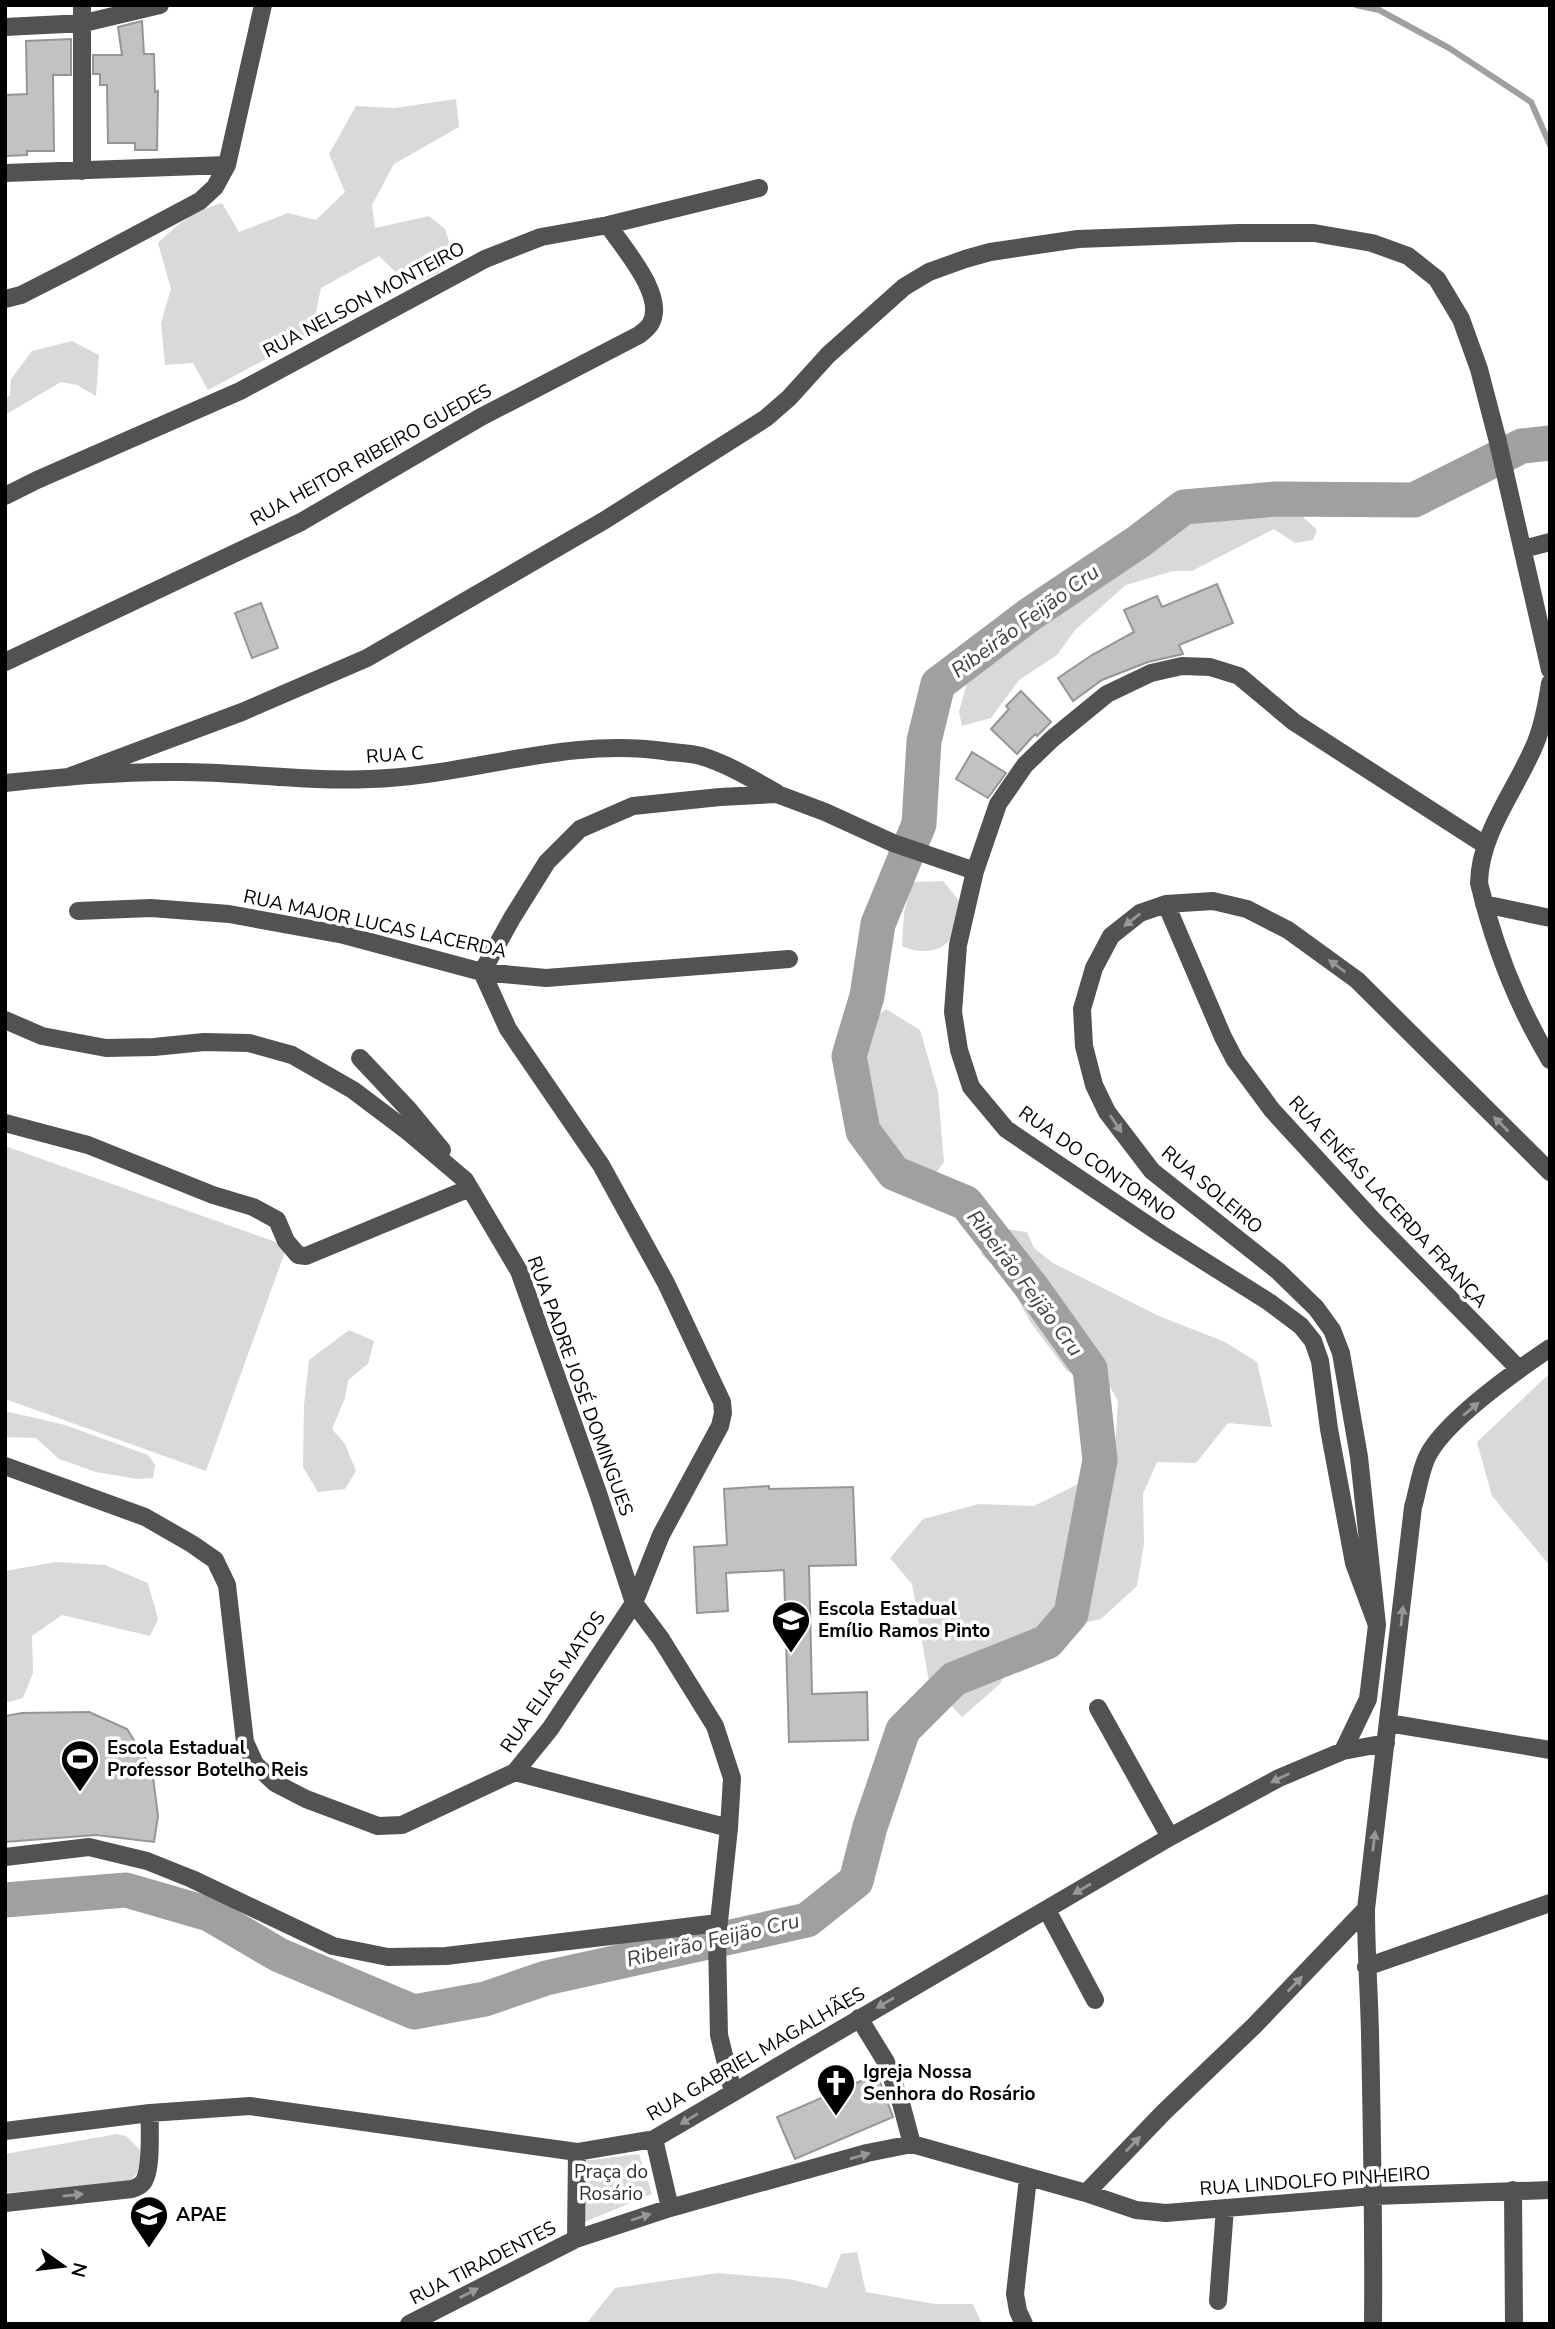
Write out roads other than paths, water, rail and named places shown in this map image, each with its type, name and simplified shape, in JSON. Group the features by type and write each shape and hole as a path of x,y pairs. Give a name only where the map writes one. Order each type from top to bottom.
{"street":[{"path":"5,27 83,14 128,14 160,5"},
{"path":"5,299 21,295 200,201 215,187 227,165 262,5"},
{"path":"82,171 83,14"},
{"path":"5,173 227,165"},
{"name":"RUA NELSON MONTEIRO","path":"5,496 240,391 485,259 541,237 608,225 759,188"},
{"name":"RUA HEITOR RIBEIRO GUEDES","path":"5,662 301,522 481,417 639,335 651,324 653,297 648,284 608,225"},
{"path":"71,776 242,712 367,658 605,520 754,426 789,398 828,355 904,287 929,272 990,252 1078,239 1314,233 1372,243 1408,256 1437,279 1461,319 1479,369 1550,670"},
{"path":"1523,549 1550,542"},
{"name":"RUA DO CONTORNO","path":"1377,1625 1354,1563 1329,1429 1320,1361 1313,1341 1301,1326 1269,1302 1161,1234 1006,1129 971,1087 959,1050 953,1012 958,945 975,871 998,804 1025,765 1052,738 1107,694 1150,673 1182,666 1210,667 1239,676 1294,722 1485,845"},
{"path":"1550,684 1536,741 1485,845 1479,869 1484,904 1506,974 1527,1023 1550,1060"},
{"name":"RUA C","path":"5,783 71,776 180,772 291,779 371,779 437,773 570,750 644,748 700,756 738,771 777,794"},
{"path":"482,972 547,862 580,828 633,806 777,794 825,811 893,843 975,871"},
{"name":"RUA SOLEIRO","path":"1343,1751 1368,1699 1377,1625 1359,1457 1341,1353 1332,1329 1316,1308 1278,1271 1152,1171 1107,1112 1094,1085 1084,1046 1082,1009 1094,968 1111,936 1140,913 1166,904 1213,901 1247,909 1288,930 1357,980 1550,1172"},
{"name":"RUA ENÉAS LACERDA FRANÇA","path":"1166,904 1223,1037 1272,1110 1373,1220 1519,1369"},
{"path":"1484,904 1550,918"},
{"name":"RUA MAJOR LUCAS LACERDA","path":"78,911 151,908 229,914 344,935 482,972 546,978 789,959"},
{"name":"RUA ELIAS MATOS","path":"5,1466 145,1517 215,1560 227,1586 245,1742 255,1764 275,1783 306,1799 378,1826 402,1825 515,1772 550,1729 634,1602 662,1535 720,1426 722,1402 666,1283 601,1165 508,1029 482,972"},
{"name":"RUA PADRE JOSÉ DOMINGUES","path":"5,1020 42,1036 106,1048 204,1042 249,1043 292,1055 353,1090 406,1130 467,1184 519,1271 634,1602 661,1639 715,1726 732,1778 718,1931 718,1975 719,2035 733,2092"},
{"path":"5,1123 88,1145 213,1195 261,1211 277,1220 286,1241 298,1255 306,1256 467,1184 409,1110 360,1058"},
{"path":"1373,2324 1374,2196 1366,1909 1413,1507 1426,1457 1441,1434 1519,1369 1550,1348"},
{"path":"1098,1707 1170,1838"},
{"path":"1388,1723 1550,1750"},
{"name":"RUA GABRIEL MAGALHÃES","path":"5,2131 150,2113 250,2106 577,2152 654,2139 1170,1838 1279,1778 1343,1751 1386,1743"},
{"path":"515,1772 729,1828"},
{"path":"5,1857 89,1847 147,1861 192,1879 333,1946 388,1957 446,1956 718,1931"},
{"path":"1366,1967 1550,1903"},
{"path":"1086,2193 1164,2112 1254,2026 1366,1909"},
{"path":"1046,1910 1095,2000"},
{"path":"859,2018 886,2062 912,2144"},
{"path":"5,2203 132,2189 141,2185 146,2179 148,2164 150,2113"},
{"path":"654,2139 670,2208"},
{"name":"RUA LINDOLFO PINHEIRO","path":"912,2144 1086,2193 1136,2210 1166,2213 1374,2196 1550,2190"},
{"name":"RUA TIRADENTES","path":"408,2324 576,2239 670,2208 867,2153 912,2144"},
{"path":"576,2239 577,2152"},
{"path":"1024,2324 1018,2311 1016,2294 1028,2178"},
{"path":"1513,2190 1514,2324"},
{"path":"1218,2301 1225,2208"}],"waterway":[{"path":"1356,5 1379,10 1449,48 1531,102 1550,145"},
{"name":"Ribeirão Feijão Cru","path":"5,1900 126,1890 209,1914 279,1955 414,2012 485,1999 546,1978 807,1920 856,1881 870,1827 903,1730 954,1679 1047,1642 1071,1614 1100,1460 1090,1369 1033,1289 966,1203 894,1173 863,1131 849,1056 867,996 878,924 919,824 924,741 938,684 1029,615 1138,542 1184,507 1276,499 1414,500 1522,446 1550,443"}],"place":[{"name":"Escola Estadual Emílio Ramos Pinto","path":"791,1654"},
{"name":"Escola Estadual Professor Botelho Reis","path":"80,1793"},
{"name":"Igreja Nossa Senhora do Rosário","path":"836,2117"},
{"name":"APAE","path":"149,2249"}],"park label":[{"name":"Praça do Rosário","path":"611,2183"}]}
